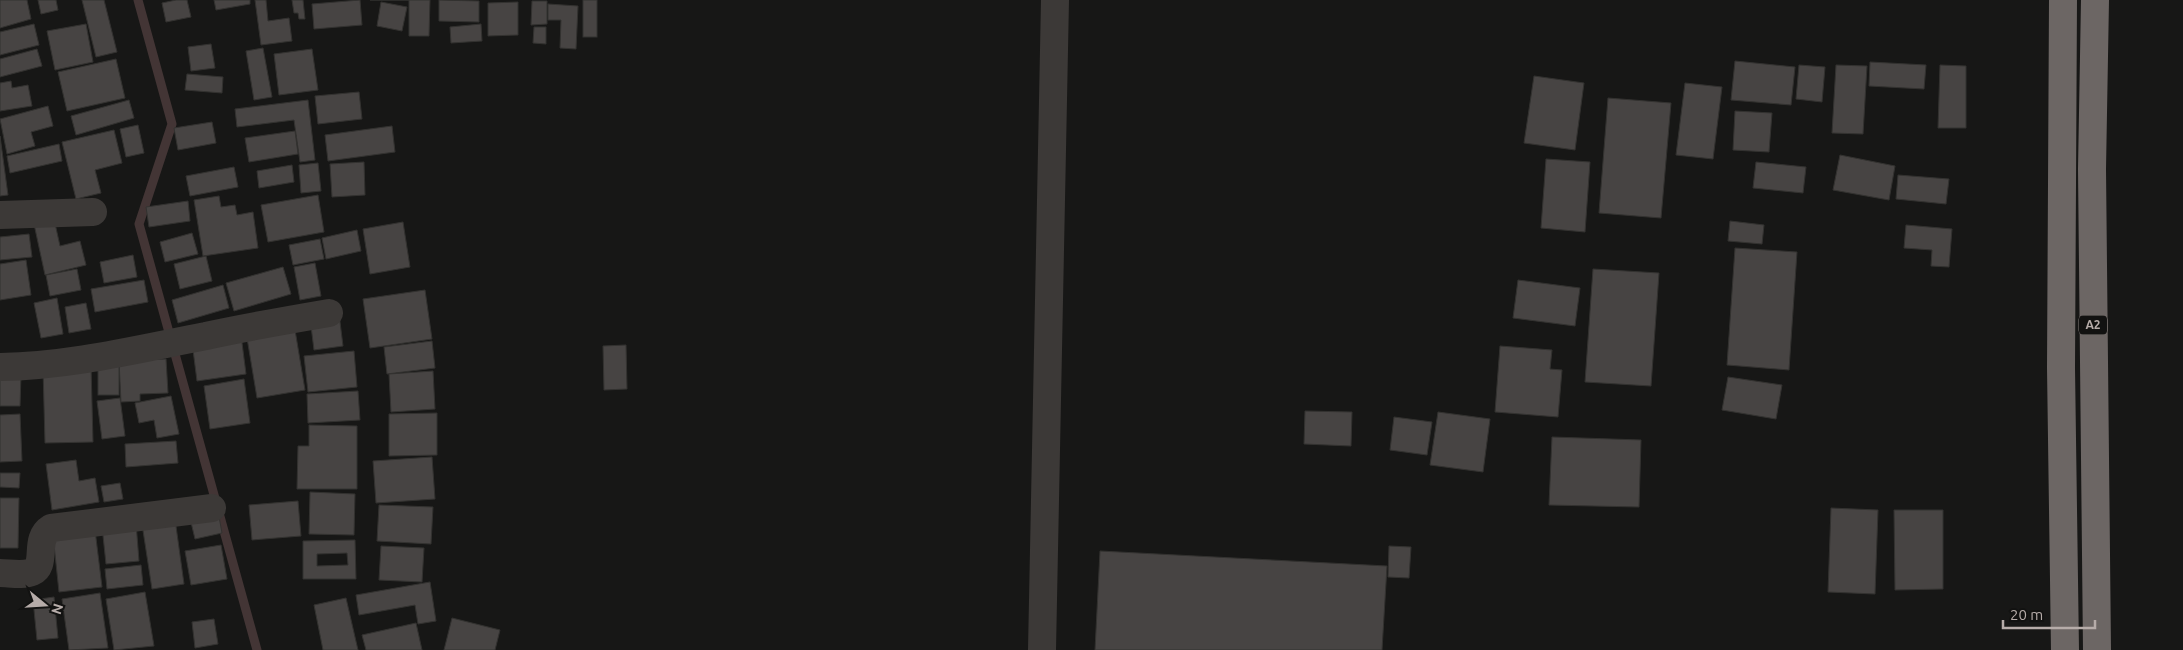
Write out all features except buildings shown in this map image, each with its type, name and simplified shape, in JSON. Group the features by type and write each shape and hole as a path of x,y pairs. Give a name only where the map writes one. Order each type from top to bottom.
{"highway":[{"name":"A2","path":"2063,0 2061,368 2065,650"},
{"name":"A2","path":"2095,0 2092,168 2097,650"}],"street":[{"path":"1042,650 1055,0"},
{"path":"0,215 93,212"},
{"path":"0,367 35,367 175,343 329,312"},
{"path":"0,573 30,573 37,569 40,561 41,539 44,532 51,528 212,508"}],"waterway":[{"path":"138,0 172,124 139,224 257,650"}]}
